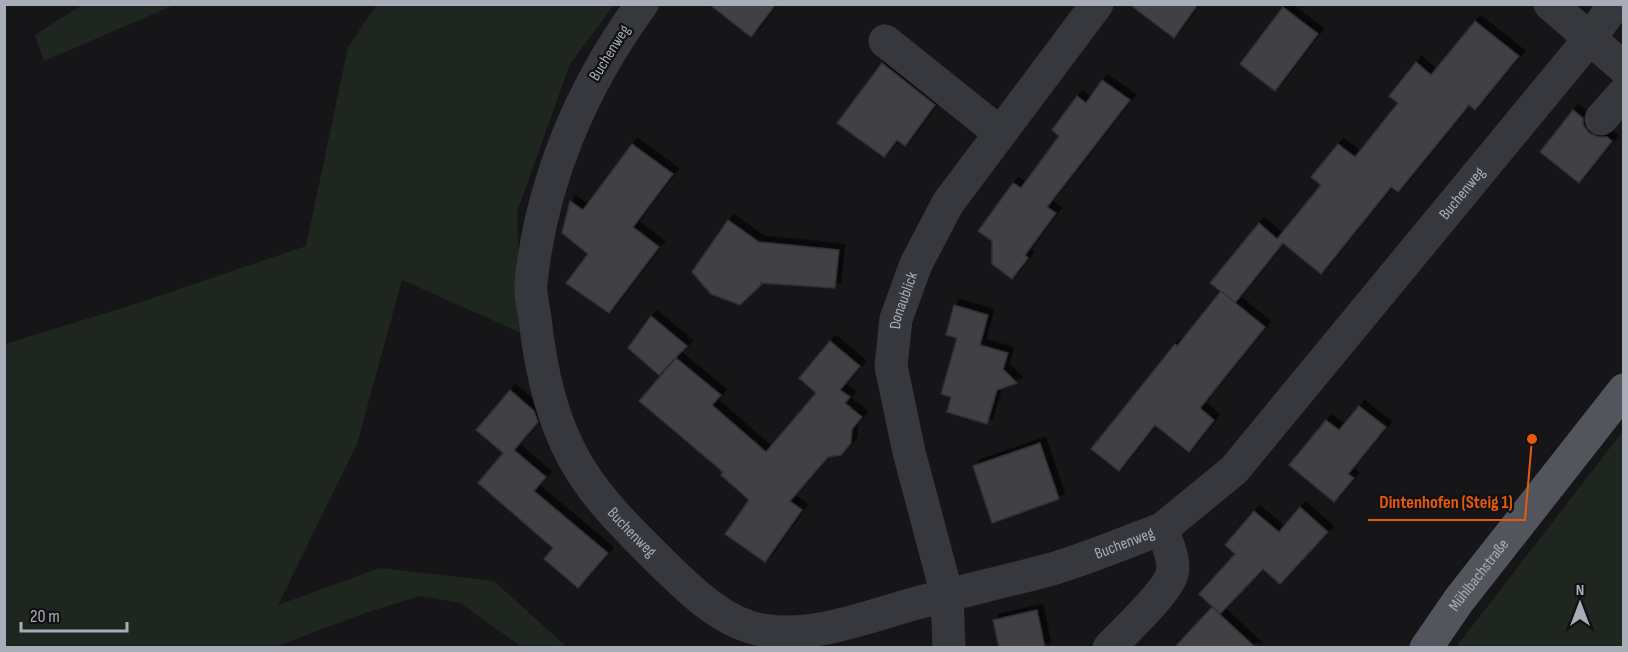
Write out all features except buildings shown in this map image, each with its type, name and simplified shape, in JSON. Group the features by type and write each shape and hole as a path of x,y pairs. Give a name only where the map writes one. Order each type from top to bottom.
{"main road":[{"name":"Mühlbachstraße","path":"1426,648 1459,600 1623,390"}],"street":[{"name":"Buchenweg","path":"642,4 621,33 590,86 562,151 542,213 531,286 540,361 553,410 572,456 606,506 692,593 726,617 767,632 805,631 849,623 1054,568 1162,529 1234,470 1590,38 1615,4"},
{"name":"Donaublick","path":"949,648 947,595 909,452 891,366 896,319 916,264 948,203 1097,4"},
{"path":"1550,4 1623,68"},
{"path":"885,41 1000,134"},
{"path":"1601,119 1623,93"},
{"name":"Buchenweg","path":"1109,648 1160,594 1172,574 1170,550 1162,529"}],"shaded area":[{"path":"82,5 174,5 44,61 35,35"},
{"path":"376,5 614,5 570,64 517,212 521,333 402,280 357,444 278,605 380,568 494,581 567,647 522,647 460,603 420,596 365,613 275,647 5,648 5,344 135,304 306,246 348,47"},
{"path":"1623,431 1623,647 1456,647"}],"place":[{"name":"Dintenhofen (Steig 1)","path":"1532,439"}]}
